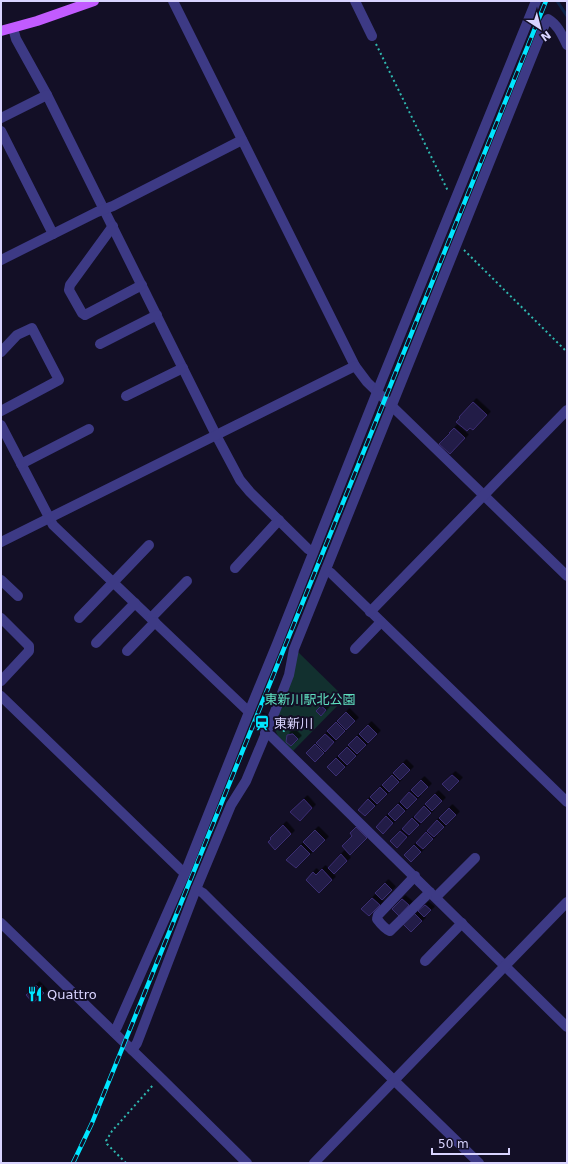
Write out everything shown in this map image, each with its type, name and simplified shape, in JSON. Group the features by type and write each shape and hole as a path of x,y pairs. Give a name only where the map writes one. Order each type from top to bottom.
{"main road":[{"path":"1,31 94,1"}],"street":[{"path":"173,1 355,366 377,392 567,576"},
{"path":"355,1 372,36"},
{"path":"114,1032 118,1027 185,873 377,392 536,1"},
{"path":"132,1050 231,805 246,781 266,733 289,674 294,649 548,19 562,34 567,45"},
{"path":"13,28 16,39 47,95 216,435 240,480 313,552"},
{"path":"1,118 47,95"},
{"path":"1,131 53,234"},
{"path":"1,260 104,209 113,206 242,140"},
{"path":"113,226 70,285 70,290 82,313 85,315 142,285"},
{"path":"100,344 157,315"},
{"path":"1,352 18,335 32,328 59,380 1,411"},
{"path":"1,542 50,519 355,366"},
{"path":"126,396 183,368"},
{"path":"370,612 567,410"},
{"path":"1,425 53,525 249,712"},
{"path":"21,464 89,429"},
{"path":"235,568 279,520"},
{"path":"79,618 149,545"},
{"path":"326,570 331,572 370,612 567,802"},
{"path":"1,580 18,596"},
{"path":"127,651 186,581"},
{"path":"96,643 135,603"},
{"path":"1,618 29,646 29,651 1,681"},
{"path":"355,649 381,622"},
{"path":"1,696 185,873"},
{"path":"266,733 271,736 415,876 567,1027"},
{"path":"415,876 378,915 377,919 388,930 392,929 475,858"},
{"path":"196,889 203,893 270,961 394,1079 479,1163"},
{"path":"314,1163 567,902"},
{"path":"1,923 160,1077 240,1161"},
{"path":"425,961 462,923"}],"path":[{"path":"372,36 454,203"},
{"path":"456,246 461,248 567,352"},
{"path":"280,716 282,719 284,735"},
{"path":"126,1163 107,1144 106,1141 112,1131 160,1077"}],"green space":[{"name":"東新川駅北公園","path":"297,651 345,698 293,751 278,736 273,726"}],"building":[{"path":"473,402 487,415 473,430 470,428 467,431 456,422"},
{"path":"454,428 465,438 450,454 439,444"},
{"path":"321,706 326,710 321,716 316,711"},
{"path":"346,712 355,721 346,730 337,721"},
{"path":"259,716 266,719 265,721 262,720 259,729 254,728"},
{"path":"262,720 265,721 262,730 259,729"},
{"path":"336,722 345,731 336,740 327,731"},
{"path":"368,725 377,734 368,743 359,734"},
{"path":"293,734 298,739 291,746 286,742 287,735"},
{"path":"325,734 334,742 325,752 316,743"},
{"path":"357,736 366,745 357,754 348,745"},
{"path":"315,744 324,753 315,762 306,753"},
{"path":"347,747 356,756 347,765 338,756"},
{"path":"336,758 345,767 336,776 327,767"},
{"path":"403,763 410,770 400,780 393,773"},
{"path":"392,775 399,782 389,792 382,785"},
{"path":"452,775 459,781 449,791 442,784"},
{"path":"421,780 428,787 418,797 411,790"},
{"path":"380,787 387,794 377,804 370,797"},
{"path":"409,792 417,799 407,809 400,802"},
{"path":"435,794 442,801 432,811 425,804"},
{"path":"304,799 312,808 300,821 290,812"},
{"path":"368,799 375,806 365,816 358,810"},
{"path":"398,804 405,811 395,821 388,814"},
{"path":"424,806 431,813 421,823 414,817"},
{"path":"449,808 456,815 446,825 439,818"},
{"path":"386,816 393,823 383,834 376,827"},
{"path":"412,818 419,825 409,835 402,829"},
{"path":"437,820 444,827 434,837 427,831"},
{"path":"283,825 291,834 275,850 268,842"},
{"path":"356,827 367,838 350,855 342,846 352,836 350,833"},
{"path":"315,830 325,840 313,852 303,842"},
{"path":"400,831 407,837 397,848 390,841"},
{"path":"426,832 433,839 423,849 416,843"},
{"path":"301,845 310,854 296,868 286,860"},
{"path":"414,845 421,852 411,862 404,855"},
{"path":"341,854 347,861 334,874 328,868"},
{"path":"322,869 332,880 319,893 306,880 313,872 316,875"},
{"path":"385,883 392,890 382,900 375,893"},
{"path":"372,898 380,905 369,916 361,909"},
{"path":"402,899 409,905 399,916 392,909"},
{"path":"425,905 431,910 424,917 418,911"},
{"path":"414,913 422,921 411,932 403,924"},
{"name":"Quattro","path":"36,985 44,993 33,1003 26,995"}],"waterway":[{"path":"557,1 567,16"}],"railway":[{"path":"73,1163 92,1123 546,1"}],"place":[{"name":"東新川","path":"262,723"},
{"name":"Quattro","path":"35,994"}]}
